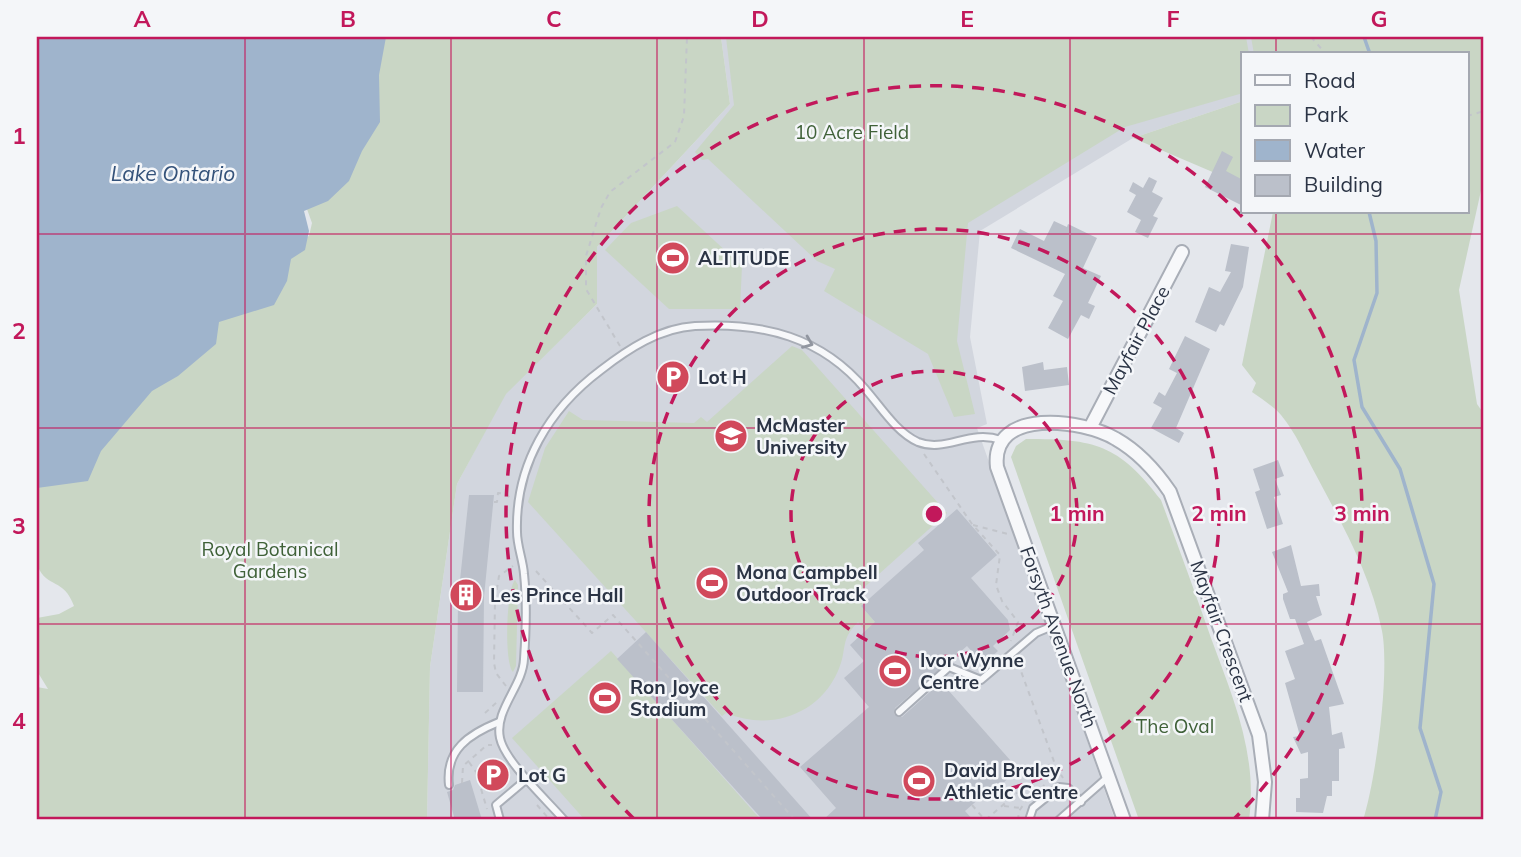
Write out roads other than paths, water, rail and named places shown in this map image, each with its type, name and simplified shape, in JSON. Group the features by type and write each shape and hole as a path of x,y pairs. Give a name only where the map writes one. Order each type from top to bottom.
{"street":[{"name":"Mayfair Place","path":"1090,428 1182,252"},
{"name":"Mayfair Crescent","path":"1000,440 1023,426 1041,424 1090,428 1115,438 1136,452 1156,472 1178,509 1259,735 1265,782 1262,820"},
{"name":"Forsyth Avenue North","path":"1000,440 996,452 998,467 1124,820"}],"lane":[{"path":"564,820 503,749 499,722 523,673 526,594 516,533 519,502 539,437 558,409 590,378 624,352 673,329 695,326 742,327 800,340 825,351 845,366 901,431 916,441 939,444 978,435 1000,440"},
{"path":"899,712 948,667 981,680 1036,633 1056,625"},
{"path":"449,786 447,767 460,747 479,730 499,722"},
{"path":"1059,820 1108,777"},
{"path":"500,820 495,805 528,778"},
{"path":"1029,820 1033,808 1054,789 1064,787 1081,802"}],"water":[{"name":"Lake Ontario","path":"37,37 386,37 379,75 380,122 362,151 349,181 328,201 304,211 309,231 305,250 291,259 287,281 274,305 219,322 216,344 178,376 152,391 101,451 88,481 37,488"}],"waterway":[{"path":"1364,37 1369,52"},
{"path":"1369,214 1376,241 1377,293 1354,360 1362,407 1400,469 1434,584 1420,728 1441,792 1435,820"}],"place":[{"name":"ALTITUDE","path":"673,258"},
{"name":"Lot H","path":"673,377"},
{"name":"McMaster University","path":"731,436"},
{"name":"Mona Campbell Outdoor Track","path":"712,583"},
{"name":"Les Prince Hall","path":"466,595"},
{"name":"Ivor Wynne Centre","path":"895,671"},
{"name":"Ron Joyce Stadium","path":"605,698"},
{"name":"Lot G","path":"493,775"},
{"name":"David Braley Athletic Centre","path":"919,781"}],"park label":[{"name":"10 Acre Field","path":"852,132"},
{"name":"Royal Botanical Gardens","path":"270,560"},
{"name":"The Oval","path":"1175,726"}]}
